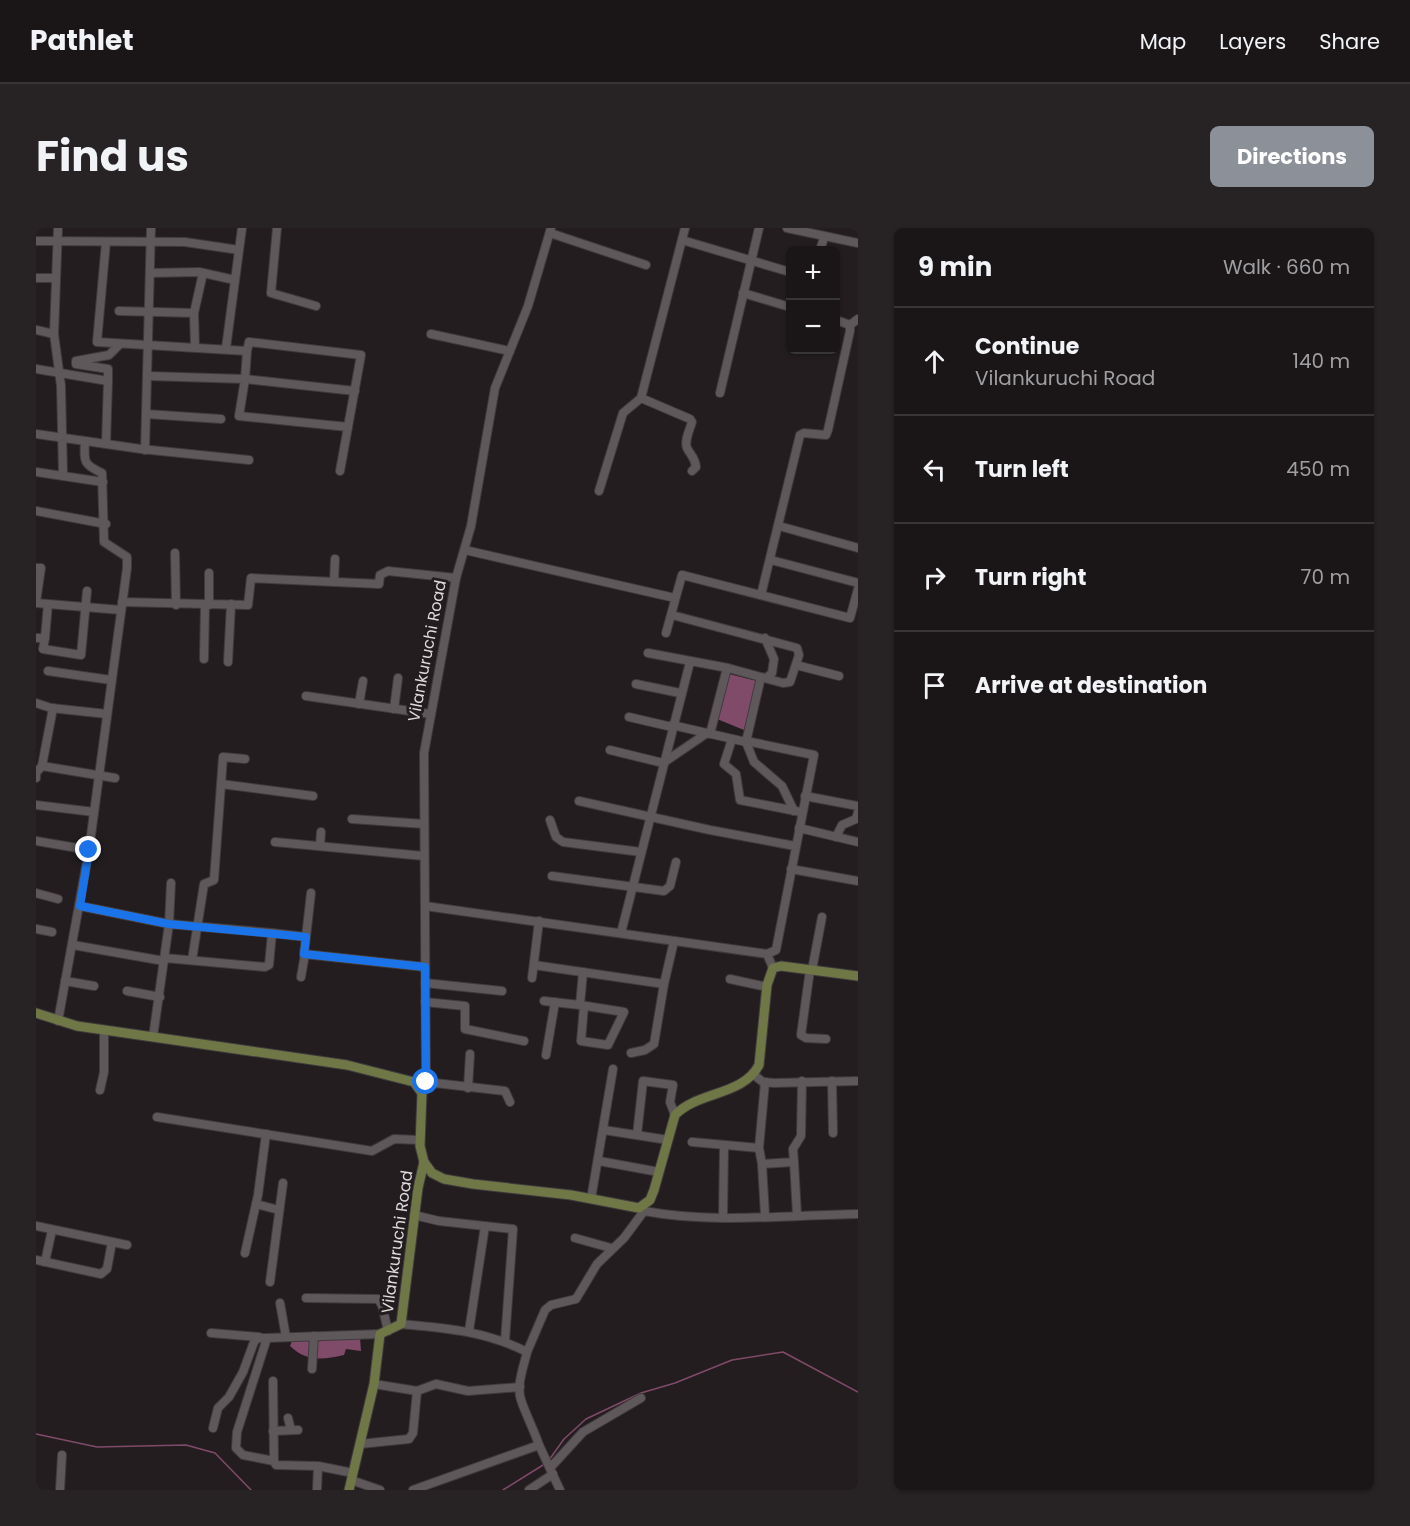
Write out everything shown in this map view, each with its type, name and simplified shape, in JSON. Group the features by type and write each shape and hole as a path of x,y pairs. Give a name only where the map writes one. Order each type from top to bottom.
{"main road":[{"path":"36,1013 58,1021 104,1029 346,1065 414,1082 422,1093 420,1140 424,1162 432,1173 444,1179 591,1199 644,1209 650,1200 675,1115 683,1107 734,1087 754,1075 762,1050 767,987 773,968 781,966 858,976"},
{"name":"Vilankuruchi Road","path":"351,1481 384,1332 401,1324 414,1215 424,1162"}],"street":[{"path":"58,228 54,334 59,373 63,474"},
{"path":"145,450 151,228"},
{"path":"226,348 242,228"},
{"path":"277,228 270,293 316,306"},
{"path":"599,491 623,413 641,398 685,228"},
{"path":"720,393 759,228"},
{"path":"786,228 824,238 858,243"},
{"path":"551,231 646,265"},
{"name":"Vilankuruchi Road","path":"422,1093 426,1082 424,753 456,578 465,550 495,388 528,306 551,231"},
{"path":"821,246 824,238"},
{"path":"36,241 58,239 106,242 185,242 239,250"},
{"path":"682,240 786,271"},
{"path":"106,242 97,342 247,351"},
{"path":"150,273 202,273 235,280"},
{"path":"195,348 194,313 202,273"},
{"path":"36,278 56,278"},
{"path":"743,293 786,306"},
{"path":"119,311 194,313"},
{"path":"761,595 800,435 804,433 826,435 850,325 858,319"},
{"path":"840,321 850,325"},
{"path":"36,330 54,334"},
{"path":"431,334 510,351"},
{"path":"340,471 355,391 361,355 249,342 239,416 348,427"},
{"path":"106,444 108,369 76,364 76,361 109,355 120,344"},
{"path":"36,369 108,382"},
{"path":"148,376 245,379 355,391"},
{"path":"641,398 690,419 692,422 687,448 696,467 692,471"},
{"path":"146,414 221,419"},
{"path":"36,434 145,450 249,460"},
{"path":"58,1021 89,850 127,557 104,542 106,525 102,505 102,473 88,467 84,459 85,441"},
{"path":"36,472 63,474 103,482"},
{"path":"36,511 106,525"},
{"path":"779,526 858,548"},
{"path":"465,550 675,598"},
{"path":"175,553 176,605"},
{"path":"334,582 335,559"},
{"path":"771,560 858,583"},
{"path":"36,568 40,568 36,602 85,607 248,605 251,578 379,584 380,575 388,571 456,578"},
{"path":"204,659 209,573"},
{"path":"666,633 684,575 850,618 858,590"},
{"path":"48,604 40,638 43,649 81,655 87,591"},
{"path":"228,662 231,604"},
{"path":"648,653 727,668 787,683 796,665 799,655 797,648 672,615"},
{"path":"763,677 772,674 774,659 765,638"},
{"path":"621,933 680,693 690,662"},
{"path":"796,665 839,676"},
{"path":"610,750 663,763 709,734 727,668"},
{"path":"48,671 111,680"},
{"path":"763,677 746,742 753,762 782,786 798,811"},
{"path":"394,709 398,678"},
{"path":"359,704 363,681"},
{"path":"636,684 680,693"},
{"path":"306,696 431,714"},
{"path":"36,704 107,714"},
{"path":"36,778 36,773 42,766 53,708"},
{"path":"424,906 767,954 776,950 799,828 798,811 805,796 814,755 629,717"},
{"path":"732,739 724,764 736,774 740,800 798,811"},
{"path":"192,960 204,884 214,880 223,757 245,759"},
{"path":"42,766 115,778"},
{"path":"221,784 313,796"},
{"path":"805,796 858,806"},
{"path":"579,801 795,846"},
{"path":"36,805 94,812"},
{"path":"836,837 842,825 856,819 858,812"},
{"path":"352,819 424,824"},
{"path":"550,820 556,837 563,842 641,852"},
{"path":"799,828 858,842"},
{"path":"320,846 321,832"},
{"path":"36,841 89,850"},
{"path":"275,842 424,856"},
{"path":"552,876 666,891 676,862"},
{"path":"791,869 858,881"},
{"path":"153,1037 165,959 171,883"},
{"path":"36,893 58,899"},
{"path":"301,977 311,893"},
{"path":"80,906 169,924 306,937"},
{"path":"822,917 801,1035 806,1038 826,1039"},
{"path":"532,978 539,921"},
{"path":"36,929 52,932"},
{"path":"73,945 165,959 265,967 269,966 272,933"},
{"path":"631,1053 645,1050 654,1044 674,941"},
{"path":"304,954 425,967"},
{"path":"767,954 773,968"},
{"path":"534,965 664,984"},
{"path":"544,1001 582,1005 624,1012 608,1045 581,1041 582,1005 583,972"},
{"path":"730,979 767,987"},
{"path":"65,981 94,986"},
{"path":"425,983 502,991"},
{"path":"127,991 160,997"},
{"path":"425,1002 465,1006 465,1029 524,1041"},
{"path":"546,1055 555,1002"},
{"path":"100,1090 104,1072 104,1029"},
{"path":"468,1088 470,1054"},
{"path":"591,1199 613,1069"},
{"path":"754,1075 765,1082 858,1081"},
{"path":"637,1135 643,1081 673,1085 670,1102 675,1115"},
{"path":"797,1215 793,1149 801,1136 801,1081"},
{"path":"832,1081 833,1133"},
{"path":"426,1082 505,1091 510,1102"},
{"path":"765,1082 759,1148 765,1215"},
{"path":"157,1117 372,1151 394,1139 420,1140"},
{"path":"604,1130 668,1140"},
{"path":"245,1253 256,1204 266,1134"},
{"path":"692,1142 724,1147 759,1148"},
{"path":"723,1217 724,1147"},
{"path":"599,1161 659,1172"},
{"path":"762,1164 794,1162"},
{"path":"270,1282 283,1183"},
{"path":"256,1204 279,1210"},
{"path":"560,1490 521,1400 520,1388 527,1352 544,1310 551,1305 567,1304 576,1299 597,1264 611,1248 624,1238 644,1209 673,1216 858,1214"},
{"path":"414,1215 513,1229 505,1341"},
{"path":"36,1226 127,1245"},
{"path":"469,1331 485,1226"},
{"path":"45,1262 52,1230"},
{"path":"575,1238 611,1248"},
{"path":"36,1260 101,1274 107,1269 112,1242"},
{"path":"213,1428 218,1408 229,1397 243,1372 254,1342 258,1338 384,1332 382,1305 378,1299 306,1298"},
{"path":"280,1303 286,1337"},
{"path":"401,1324 469,1331 505,1341 527,1352"},
{"path":"211,1333 267,1338"},
{"path":"312,1369 314,1336"},
{"path":"267,1338 237,1432 236,1448 243,1455 273,1461 279,1466 318,1466 351,1481 380,1490"},
{"path":"273,1381 273,1461"},
{"path":"374,1384 417,1391 436,1384 468,1390 520,1388"},
{"path":"360,1444 409,1439 413,1433 417,1391"},
{"path":"529,1490 583,1432 641,1398"},
{"path":"273,1431 295,1430 288,1418"},
{"path":"413,1490 539,1445"},
{"path":"60,1490 62,1455"},
{"path":"317,1490 318,1466"}],"shaded area":[{"path":"729,674 757,681 744,730 717,719"},
{"path":"360,1337 361,1351 346,1349 344,1355 329,1358 309,1357 290,1346 292,1341 306,1338"}],"waterway":[{"path":"549,1460 564,1439 586,1419 641,1393 675,1383 732,1360 783,1352 858,1392"},
{"path":"36,1434 97,1447 186,1445 215,1453 251,1490"},
{"path":"503,1490 543,1465"}],"route":[{"path":"89,850 80,906 169,924 306,937 304,954 425,967 426,1082"}]}
